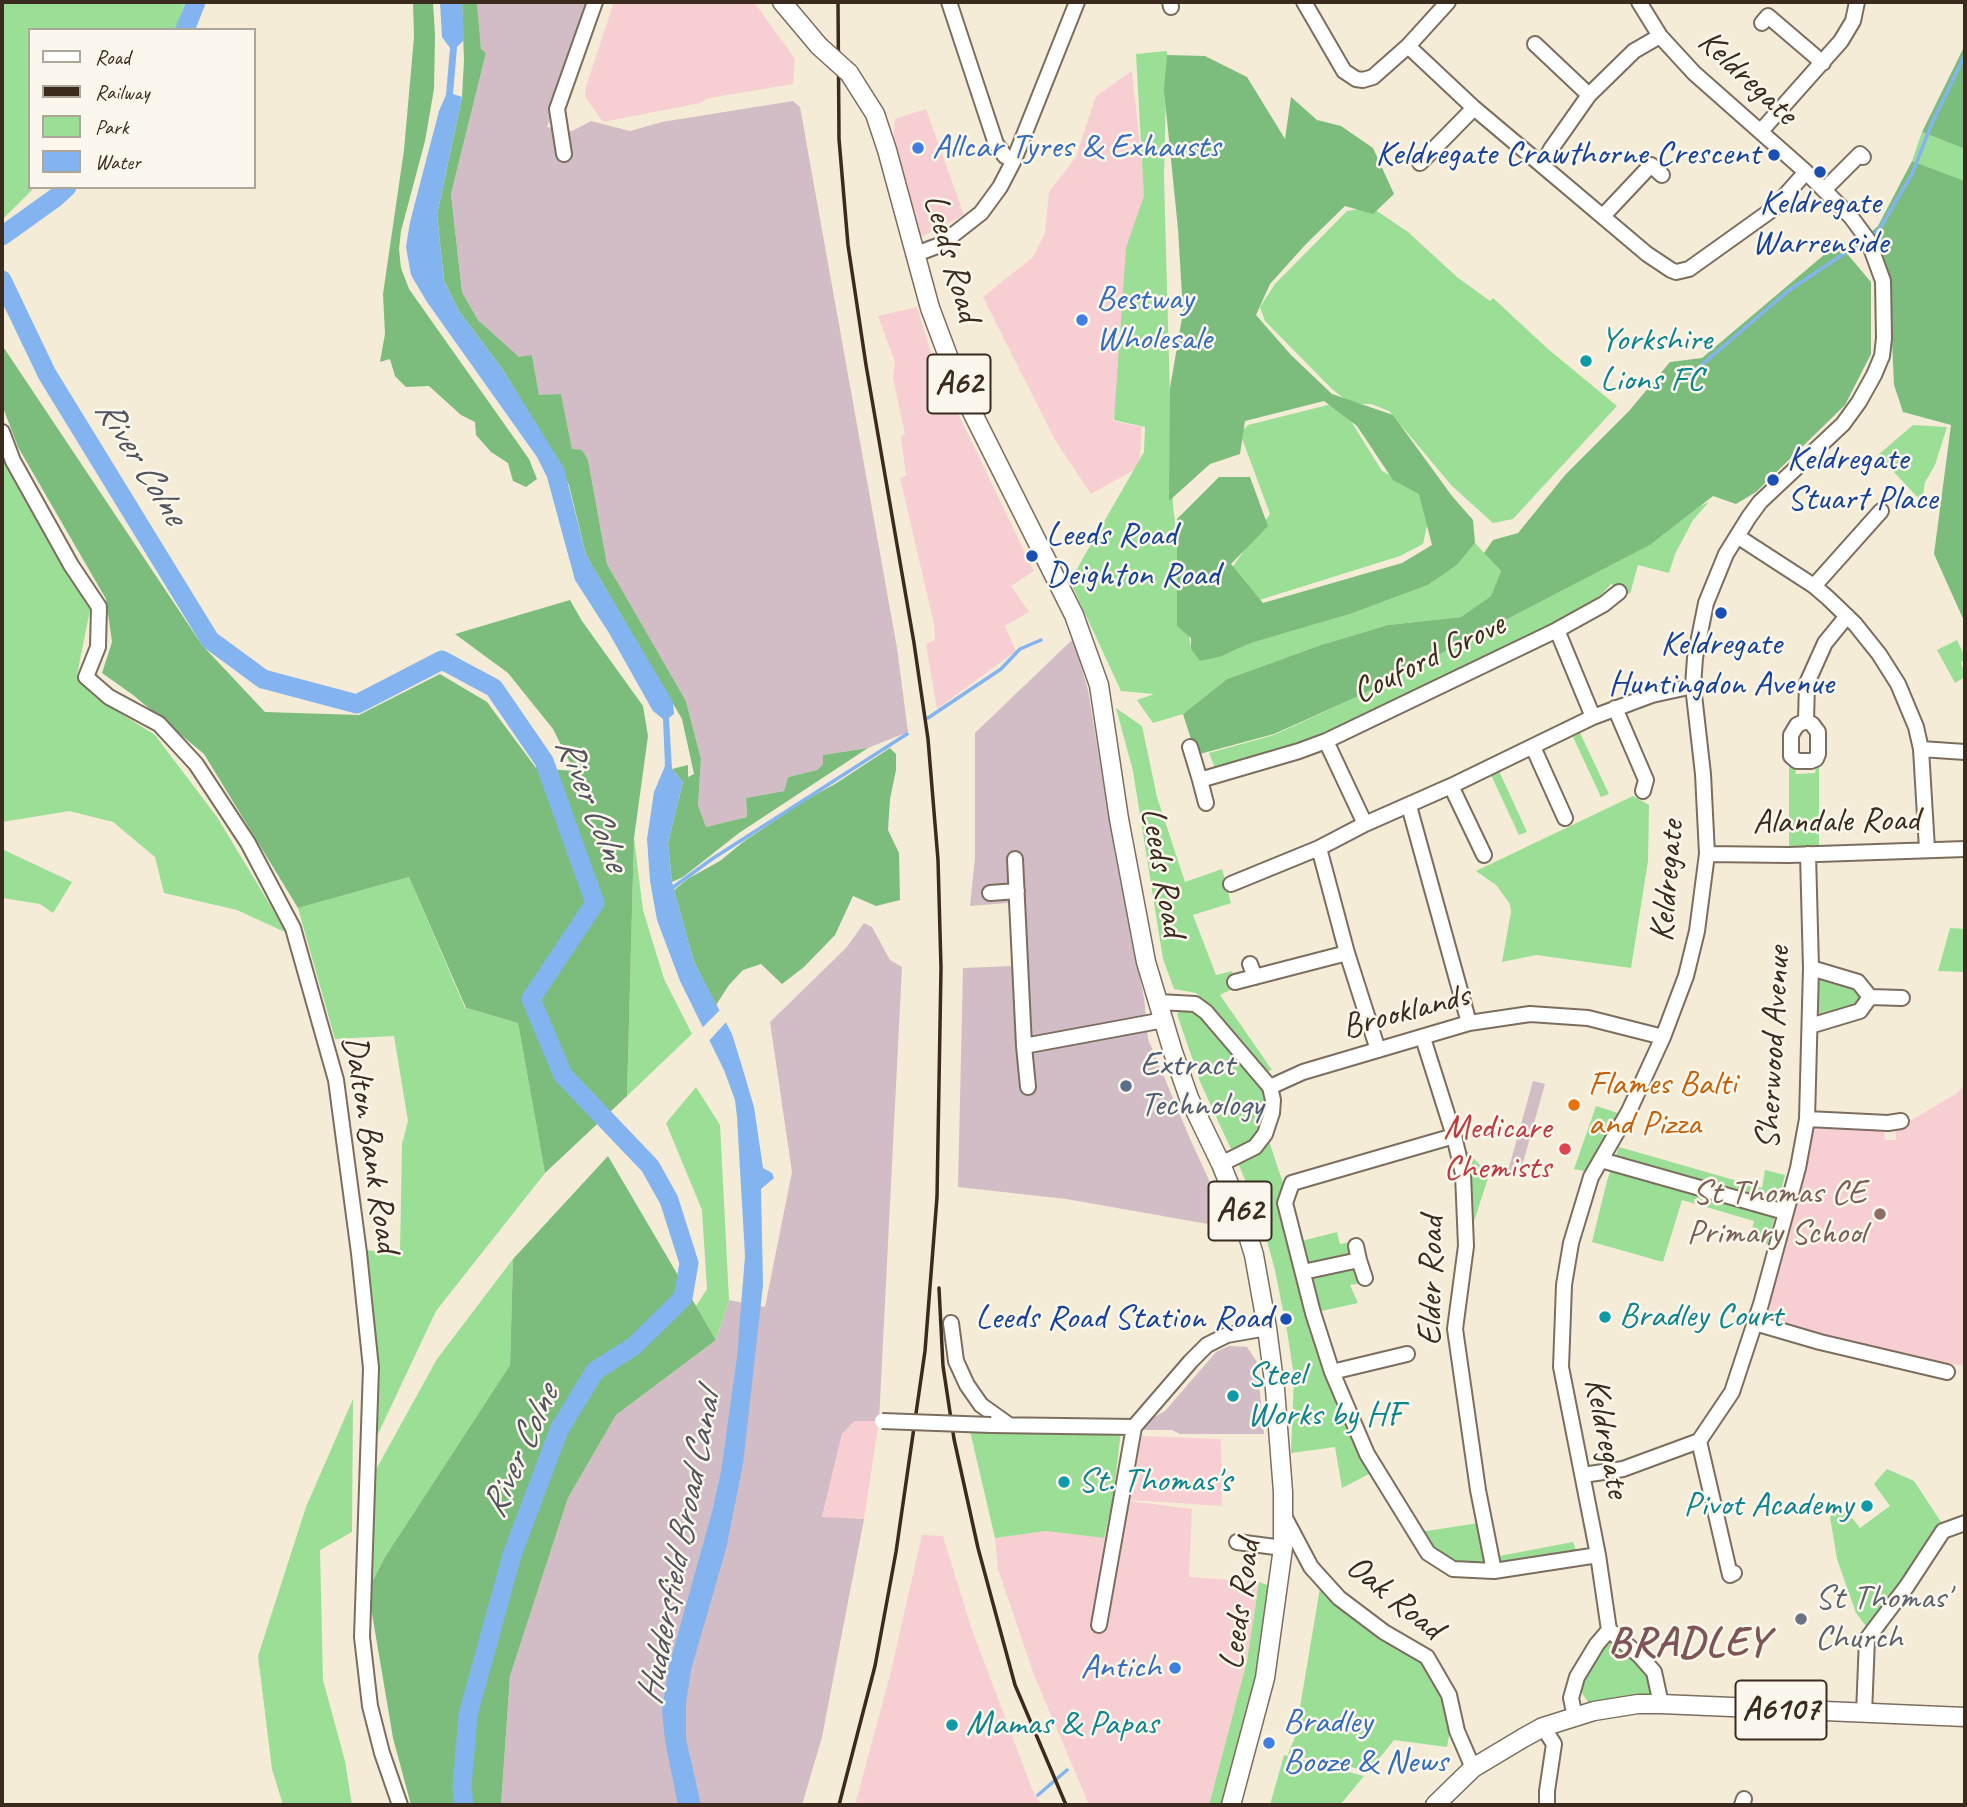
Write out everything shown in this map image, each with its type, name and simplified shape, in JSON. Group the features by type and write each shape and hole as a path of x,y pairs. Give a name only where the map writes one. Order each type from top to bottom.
{"main road":[{"name":"Leeds Road","path":"782,2 819,46 849,73 874,114 887,150 930,308 960,388 1074,615 1099,685 1119,819 1146,962 1189,1098 1221,1164 1254,1255 1267,1328 1280,1445 1283,1548 1265,1678 1231,1805"},
{"name":"A6107","path":"1435,1805 1474,1768 1544,1727 1594,1711 1661,1704 1965,1717"}],"street":[{"path":"564,154 558,109 595,2"},
{"path":"949,2 996,144 1005,156 1014,160"},
{"path":"916,254 940,245 981,213 1000,187 1014,160 1077,2"},
{"path":"1304,2 1344,71 1363,80 1373,77 1408,46 1448,2"},
{"name":"Keldregate","path":"1609,1630 1598,1555 1562,1367 1563,1299 1571,1243 1591,1177 1629,1111 1663,1037 1686,976 1703,893 1707,853 1703,774 1693,686 1695,658 1706,603 1726,554 1760,502 1843,424 1859,402 1882,356 1885,338 1883,281 1878,261 1868,240 1851,217 1806,172 1694,73 1660,36 1639,2"},
{"path":"1761,131 1841,41 1853,21 1857,2"},
{"path":"1768,16 1823,63"},
{"path":"1543,165 1588,94 1634,51 1660,36"},
{"path":"1535,44 1588,94"},
{"path":"1408,46 1474,108 1647,254 1671,270 1689,270 1773,209 1806,172"},
{"path":"1420,163 1474,108"},
{"path":"1824,190 1860,154 1863,157"},
{"path":"1603,216 1651,165 1662,175"},
{"name":"Dalton Bank Road","path":"2,432 13,461 71,565 99,607 98,647 86,677 109,698 159,724 196,764 248,843 293,928 337,1080 359,1253 371,1368 362,1637 366,1683 382,1753 400,1805"},
{"path":"1814,586 1881,511"},
{"path":"1737,536 1814,586 1847,616 1879,654 1898,684 1916,727 1921,749 1927,849"},
{"name":"Couford Grove","path":"1200,780 1326,741 1557,630 1604,604 1619,592"},
{"path":"1806,721 1807,683 1825,643 1847,616"},
{"name":"Couford Grove","path":"1557,630 1593,717"},
{"path":"1231,884 1318,848 1593,717 1652,695 1693,686"},
{"path":"1615,708 1646,779 1643,791"},
{"name":"Couford Grove","path":"1326,741 1365,824"},
{"path":"1190,747 1206,803"},
{"path":"1533,747 1565,818"},
{"path":"1921,749 1965,752"},
{"path":"1451,786 1483,855"},
{"path":"1409,806 1469,1023"},
{"path":"1318,848 1378,1050"},
{"name":"Alandale Road","path":"1707,853 1808,854 1965,849"},
{"name":"Sherwood Avenue","path":"1699,1441 1732,1392 1755,1322 1798,1168 1807,1119 1810,1026 1808,854"},
{"path":"1015,859 1028,1087"},
{"path":"990,893 1017,891"},
{"path":"1235,982 1253,971 1347,953"},
{"path":"1811,968 1858,982 1870,997 1902,998"},
{"path":"1810,1026 1860,1011 1870,997"},
{"path":"1159,1002 1195,1004 1206,1012 1270,1087 1272,1113 1265,1134 1255,1147 1221,1164"},
{"name":"Brooklands","path":"1270,1087 1303,1072 1469,1023 1530,1014 1606,1022 1663,1037"},
{"path":"1024,1046 1164,1020"},
{"name":"Elder Road","path":"1423,1038 1463,1174 1465,1246 1455,1329 1478,1490 1494,1571"},
{"path":"1807,1119 1893,1127"},
{"path":"1454,1136 1292,1183 1285,1203 1313,1313 1332,1372 1367,1454 1428,1553 1453,1569 1494,1571 1598,1555"},
{"path":"1601,1160 1785,1212"},
{"path":"1303,1272 1357,1253 1365,1278"},
{"path":"1755,1322 1820,1342 1947,1371"},
{"path":"951,1323 956,1361 967,1385 981,1405 1010,1424"},
{"path":"1099,1625 1134,1427 1207,1345 1227,1335 1267,1328"},
{"path":"1332,1372 1407,1354"},
{"path":"882,1421 1134,1427"},
{"path":"1583,1475 1623,1469 1699,1441 1730,1574"},
{"name":"Oak Road","path":"1284,1516 1311,1567 1339,1598 1384,1632 1427,1657 1449,1695 1457,1731 1474,1768"},
{"path":"1864,1714 1867,1639 1907,1586 1942,1531 1965,1523"},
{"path":"1237,1542 1283,1548"},
{"path":"1575,1717 1571,1698 1577,1677 1609,1630 1639,1655 1654,1672 1661,1704"},
{"path":"1544,1727 1554,1744 1546,1791 1547,1805"}],"shaded area":[{"path":"477,2 587,2 547,127 572,131 591,121 630,131 662,122 793,101 800,107 897,648 908,732 868,748 823,755 823,764 817,770 788,777 784,791 746,798 747,817 706,827 698,805 701,759 686,701 607,564 588,460 572,450 561,394 539,396 532,355 519,358 478,320 462,292 451,194 486,53 481,50"},
{"path":"614,2 754,2 795,59 793,84 709,98 700,103 603,122 585,97"},
{"path":"1132,71 1145,193 1113,421 1142,427 1139,467 1091,494 1055,440 983,297 1033,257 1045,233 1049,192 1076,157 1096,96"},
{"path":"926,109 964,215 919,238 893,146 895,119"},
{"path":"917,307 935,366 1034,571 1011,586 1029,612 1005,626 1016,651 937,709 926,644 935,640 934,624 900,478 906,476 901,436 905,434 893,378 895,362 878,316"},
{"path":"1073,639 1088,690 1115,854 1144,998 1148,1039 1231,1228 1066,1199 958,1187 963,968 1013,966 1008,903 970,906 975,857 975,733"},
{"path":"864,923 872,927 890,960 902,967 879,1421 854,1421 842,1434 822,1517 864,1519 822,1737 802,1805 501,1805 510,1676 568,1498 616,1415 716,1340 729,1300 765,1307 792,1172 770,1022 846,948"},
{"path":"1533,1081 1545,1084 1520,1173 1508,1171"},
{"name":"St Thomas CE Primary School","path":"1965,1085 1965,1366 1821,1338 1763,1320 1783,1255 1815,1123 1884,1127 1885,1140 1896,1140 1896,1129 1956,1094"},
{"path":"1229,1346 1247,1347 1257,1362 1264,1434 1180,1434 1172,1430 1142,1430 1151,1419 1165,1411 1216,1352"},
{"path":"854,1420 879,1421 864,1519 822,1518 842,1434"},
{"path":"1142,1436 1221,1439 1222,1506 1130,1500"},
{"path":"1113,1499 1192,1509 1189,1577 1259,1582 1247,1661 1209,1805 1089,1805 1034,1675 998,1569 995,1538 1046,1531 1104,1538"},
{"path":"922,1535 943,1536 971,1627 1032,1789 1041,1805 855,1805 890,1675"}],"green space":[{"path":"2,2 185,2 177,28 28,28 28,189 33,189 2,220"},
{"path":"413,2 433,2 434,89 425,141 401,231 401,268 409,289 529,459 537,479 526,487 513,481 508,463 491,452 476,435 475,422 461,415 429,386 406,387 395,376 390,359 380,362 385,334 383,294 404,150 414,37"},
{"path":"462,2 477,2 481,49 486,53 451,194 462,292 478,320 519,357 532,355 539,395 561,394 572,449 582,450 588,460 607,564 686,701 701,759 698,805 706,827 747,817 746,798 784,791 788,777 817,770 823,764 823,755 868,748 739,833 683,877 672,882 668,843 683,782 672,769 688,765 688,777 694,774 682,719 586,555 569,485 551,449 503,370 459,311 444,281 437,215 462,97"},
{"path":"1965,45 1965,149 1922,132"},
{"path":"1167,51 1164,178 1173,506 1191,649 1222,656 1251,643 1350,614 1428,585 1457,565 1475,543 1501,571 1491,596 1461,617 1388,625 1321,645 1227,679 1183,714 1153,723 1137,700 1154,694 1121,691 1070,581 1144,452 1145,427 1114,420 1126,248 1144,196 1136,54"},
{"path":"1167,55 1205,56 1247,77 1285,139 1291,97 1317,120 1341,126 1373,148 1394,194 1373,214 1345,206 1270,284 1256,315 1291,355 1332,394 1393,415 1452,496 1473,520 1475,543 1457,565 1428,585 1350,614 1200,661 1191,649 1191,638 1177,626 1177,519 1219,477 1250,477 1268,526 1231,564 1263,603 1402,563 1432,545 1419,494 1393,480 1357,426 1324,401 1245,421 1240,454 1210,464 1169,501 1170,388 1183,312 1164,90"},
{"path":"1922,132 1965,149 1965,181 1912,161"},
{"path":"1912,161 1965,181 1965,623 1934,554 1951,425 1903,412 1894,385 1889,276 1870,233 1878,226"},
{"path":"1371,207 1408,232 1457,277 1490,301 1493,298 1548,349 1617,406 1513,519 1493,523 1452,486 1389,411 1371,404 1351,404 1332,389 1265,321 1260,307 1275,284 1347,211"},
{"path":"1838,243 1871,282 1871,354 1845,405 1756,492 1736,504 1713,496 1650,545 1361,695 1274,734 1196,755 1183,714 1227,679 1321,645 1388,625 1461,617 1491,596 1501,571 1484,553 1493,540 1518,533 1566,474 1629,411 1670,362 1702,358"},
{"path":"2,345 202,645 265,712 359,715 440,674 487,702 536,768 574,771 553,729 508,673 455,634 570,600 643,706 648,736 634,838 627,1096 545,1173 518,1023 466,1008 409,877 298,908 204,754 102,673 112,642 106,599 18,447 2,405"},
{"path":"1332,404 1349,418 1382,471 1422,492 1429,517 1423,544 1400,556 1256,601 1231,569 1270,514 1240,433 1248,425"},
{"path":"1913,425 1947,427 1935,465 1925,482 1922,502 1878,455"},
{"path":"2,456 90,610 77,675 95,697 155,735 217,817 287,933 237,910 164,893 155,857 113,822 69,811 2,822"},
{"path":"1709,502 1693,520 1675,554 1669,573 1638,565 1630,594 1611,584 1600,596 1550,625 1317,736 1215,768 1209,753 1274,735 1361,695 1650,545"},
{"path":"1957,640 1965,657 1961,662 1965,677 1955,683 1937,650"},
{"path":"1116,708 1142,726 1157,797 1185,882 1222,869 1231,903 1193,915 1216,975 1232,971 1236,987 1220,995 1272,1070 1264,1072 1225,1022 1196,993 1174,989 1163,959 1133,771"},
{"path":"1580,733 1609,794 1601,797 1573,737"},
{"path":"890,748 896,754 896,770 890,799 888,830 899,853 900,900 876,906 853,896 835,935 804,967 782,984 761,964 743,970 716,1005 694,962 674,890 807,799"},
{"path":"1816,764 1819,764 1819,853 1789,855 1789,765 1795,765 1796,774 1815,773"},
{"path":"1499,771 1527,832 1519,835 1491,775"},
{"path":"1633,796 1649,805 1648,861 1631,968 1536,955 1502,962 1510,904 1496,885 1476,871"},
{"path":"634,838 643,910 664,979 692,1034 627,1096"},
{"path":"2,849 72,882 53,913 40,904 2,898"},
{"path":"409,877 465,1008 518,1023 545,1173 436,1311 378,1434 375,1335 366,1250 400,1254 402,1144 408,1121 394,1036 335,1039 298,908"},
{"path":"1950,928 1965,929 1965,972 1938,971"},
{"path":"1811,968 1850,979 1867,1005 1810,1026"},
{"path":"1183,1009 1193,1009 1204,1017 1264,1091 1266,1103 1259,1134 1251,1142 1231,1149 1201,1084 1177,1014"},
{"path":"696,1087 720,1125 729,1300 716,1340 696,1306 707,1289 702,1210 666,1123"},
{"path":"1596,1106 1621,1114 1589,1172 1574,1169"},
{"path":"1456,1139 1489,1175 1466,1246"},
{"path":"1269,1141 1284,1186 1290,1244 1337,1232 1340,1244 1356,1241 1369,1282 1350,1285 1358,1303 1317,1312 1371,1473 1342,1488 1335,1447 1291,1453 1294,1376 1287,1331 1275,1270 1260,1215 1238,1163 1262,1151"},
{"path":"1619,1147 1762,1188 1765,1170 1785,1175 1768,1244 1749,1241 1754,1221 1682,1200 1663,1262 1592,1242 1607,1181"},
{"path":"608,1156 716,1340 616,1415 568,1498 510,1676 501,1805 411,1805 393,1738 368,1590 385,1557 510,1365 513,1259"},
{"path":"513,1259 510,1365 385,1557 368,1590 373,1475 437,1359"},
{"path":"353,1399 352,1532 320,1550 323,1680 345,1761 352,1805 283,1805 272,1769 258,1656 306,1507"},
{"path":"970,1431 1121,1431 1113,1499 1104,1538 1046,1531 995,1538"},
{"path":"1887,1469 1914,1481 1947,1531 1878,1642 1856,1613 1837,1559 1830,1517 1843,1507 1860,1528 1890,1506 1874,1484"},
{"path":"1485,1522 1494,1557 1573,1542 1577,1553 1463,1568 1431,1549 1420,1532"},
{"path":"1259,1582 1270,1586 1257,1672 1222,1805 1209,1805 1247,1661"},
{"path":"1320,1588 1356,1621 1420,1659 1443,1698 1449,1736 1447,1747 1394,1740 1369,1771 1288,1754 1295,1737"},
{"path":"1609,1630 1639,1655 1661,1704 1594,1711 1582,1693 1580,1680"},
{"path":"1284,1755 1364,1776 1340,1805 1270,1805"}],"water":[{"path":"440,2 462,2 464,40 457,47 453,94 462,97 437,215 444,281 459,311 503,370 564,468 586,555 673,702 674,714 669,718 672,769 683,782 668,843 672,882 694,962 732,1034 754,1107 763,1168 772,1173 774,1178 761,1189 763,1285 743,1464 726,1549 691,1670 686,1703 686,1739 701,1805 678,1805 665,1741 662,1710 669,1666 721,1472 737,1357 745,1256 735,1100 724,1070 680,981 657,920 650,881 647,839 654,792 665,766 663,719 653,711 575,580 547,477 537,457 427,302 411,275 406,247 410,222 439,111 446,95 450,48 442,37"}],"pier":[{"path":"722,1008 728,1020 707,1043 700,1030"}],"waterway":[{"name":"River Colne","path":"186,28 196,2"},
{"path":"1875,233 1912,174 1932,123 1965,55"},
{"name":"River Colne","path":"2,236 65,189"},
{"path":"1691,374 1788,291 1860,243"},
{"name":"River Colne","path":"2,280 47,374 210,640 263,679 357,704 442,660 494,688 544,761 595,903 531,999 563,1075 650,1166 669,1200 689,1263 683,1298 634,1346 595,1371 559,1430 512,1555 468,1715 462,1787 464,1805"},
{"path":"928,718 1001,669 1020,649 1041,640"},
{"path":"672,888 712,859 907,734"},
{"path":"1038,1795 1067,1770"}],"railway":[{"path":"838,2 839,139 848,245 928,739 938,860 941,968 937,1197 925,1351 896,1552 875,1666 839,1805"},
{"path":"939,1288 943,1366 954,1439 978,1548 1015,1685 1066,1805"}],"place":[{"name":"Allcar Tyres & Exhausts","path":"918,148"},
{"name":"Keldregate Crawthorne Crescent","path":"1774,155"},
{"name":"Keldregate Warrenside","path":"1820,172"},
{"name":"Bestway Wholesale","path":"1082,320"},
{"name":"Yorkshire Lions FC","path":"1586,361"},
{"name":"Keldregate Stuart Place","path":"1773,480"},
{"name":"Leeds Road Deighton Road","path":"1032,556"},
{"name":"Keldregate Huntingdon Avenue","path":"1721,613"},
{"name":"Extract Technology","path":"1126,1086"},
{"name":"Flames Balti and Pizza","path":"1574,1105"},
{"name":"Medicare Chemists","path":"1565,1149"},
{"name":"St Thomas CE Primary School","path":"1880,1214"},
{"name":"Bradley Court","path":"1605,1317"},
{"name":"Leeds Road Station Road","path":"1286,1319"},
{"name":"Steel Works by HF","path":"1233,1396"},
{"name":"St. Thomas's","path":"1064,1482"},
{"name":"Pivot Academy","path":"1867,1506"},
{"name":"St Thomas' Church","path":"1801,1619"},
{"name":"Antich","path":"1175,1668"},
{"name":"Mamas & Papas","path":"952,1725"},
{"name":"Bradley Booze & News","path":"1269,1743"}],"district":[{"name":"BRADLEY","path":"1689,1644"}],"water label":[{"name":"Huddersfield Broad Canal","path":"680,1549"}]}
